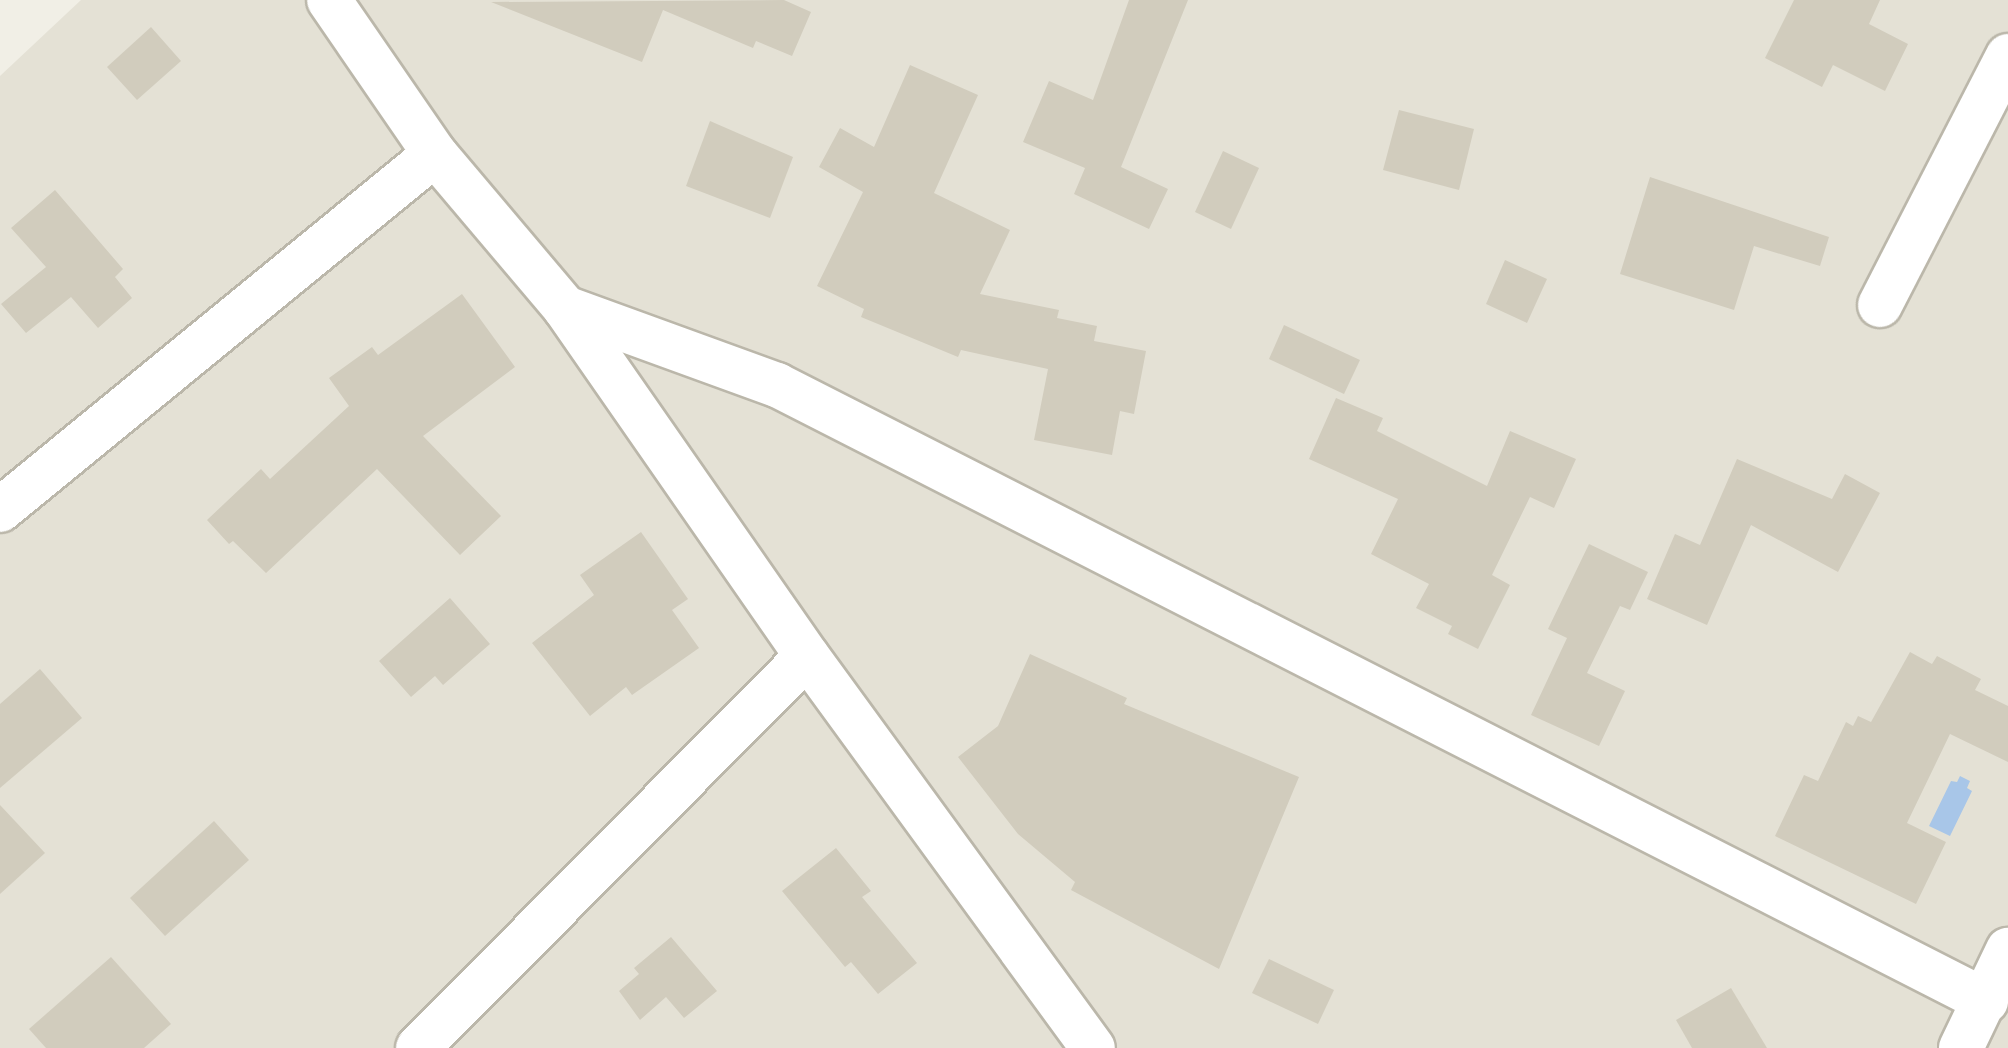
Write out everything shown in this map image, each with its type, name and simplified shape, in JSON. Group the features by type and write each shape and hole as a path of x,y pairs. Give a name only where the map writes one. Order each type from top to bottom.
{"street":[{"path":"329,0 435,154 565,308 807,656 1093,1048"},
{"path":"1880,305 2008,56"},
{"path":"0,510 435,154"},
{"path":"565,308 777,385 1986,1001"},
{"path":"418,1048 807,656"},
{"path":"1961,1048 2008,950"}],"shaded area":[{"path":"81,0 2008,0 2008,1048 0,1048 0,76"}],"water":[{"path":"1960,776 1970,781 1967,788 1972,791 1950,836 1929,826 1951,781 1957,782"}],"building":[{"path":"784,0 811,12 792,56 756,41 753,48 663,10 642,62 491,2"},
{"path":"1129,0 1188,0 1121,167 1168,189 1149,229 1074,194 1085,168 1023,142 1049,81 1093,100"},
{"path":"1794,0 1880,0 1869,24 1908,44 1885,91 1833,65 1822,87 1765,58"},
{"path":"151,27 181,61 137,100 107,67"},
{"path":"910,65 978,95 934,193 1010,230 980,294 1059,310 1057,318 1097,326 1094,341 1146,351 1134,414 1120,411 1112,455 1034,440 1048,369 961,350 958,357 861,317 864,309 817,286 863,192 819,167 840,128 874,147"},
{"path":"1399,110 1474,129 1459,190 1383,170"},
{"path":"710,121 793,157 770,218 686,186"},
{"path":"1223,151 1259,168 1231,229 1195,212"},
{"path":"1650,177 1829,237 1820,266 1754,246 1734,310 1620,274"},
{"path":"55,190 123,269 115,277 132,298 98,328 71,297 26,333 1,304 46,267 11,228"},
{"path":"1505,260 1547,279 1527,323 1486,304"},
{"path":"462,294 515,367 423,436 501,516 460,555 377,469 266,573 233,541 229,544 207,520 261,469 270,479 349,406 329,378 372,347 378,355"},
{"path":"1284,325 1360,360 1344,394 1269,359"},
{"path":"1336,398 1383,418 1377,431 1487,486 1510,431 1576,459 1554,508 1530,497 1492,575 1510,585 1478,649 1448,634 1452,626 1416,608 1429,584 1371,554 1398,499 1309,459"},
{"path":"1737,459 1832,499 1845,474 1880,493 1838,572 1751,525 1707,625 1647,599 1675,534 1700,545"},
{"path":"641,532 688,599 672,610 699,648 632,695 626,687 590,716 532,643 594,595 580,575"},
{"path":"1589,544 1648,572 1630,610 1620,606 1587,673 1625,691 1599,746 1531,715 1567,638 1548,629"},
{"path":"450,598 490,644 443,685 435,676 411,697 379,661"},
{"path":"1910,652 1932,664 1937,656 1981,679 1975,690 2008,706 2008,762 1950,734 1907,823 1946,842 1916,904 1775,836 1804,775 1818,781 1846,722 1853,726 1858,716 1871,722"},
{"path":"1030,654 1127,698 1124,704 1299,777 1219,969 1071,890 1075,882 1018,834 958,757 998,726"},
{"path":"40,669 82,718 0,788 0,704"},
{"path":"0,805 45,853 0,894"},
{"path":"214,821 249,860 165,936 130,898"},
{"path":"836,848 871,891 862,897 917,963 878,994 851,962 845,967 782,891"},
{"path":"671,937 717,991 684,1018 666,997 640,1020 619,991 639,974 634,968"},
{"path":"111,957 171,1024 144,1048 46,1048 29,1029"},
{"path":"1269,959 1334,990 1318,1024 1252,993"},
{"path":"1731,988 1767,1048 1692,1048 1676,1020"}]}
